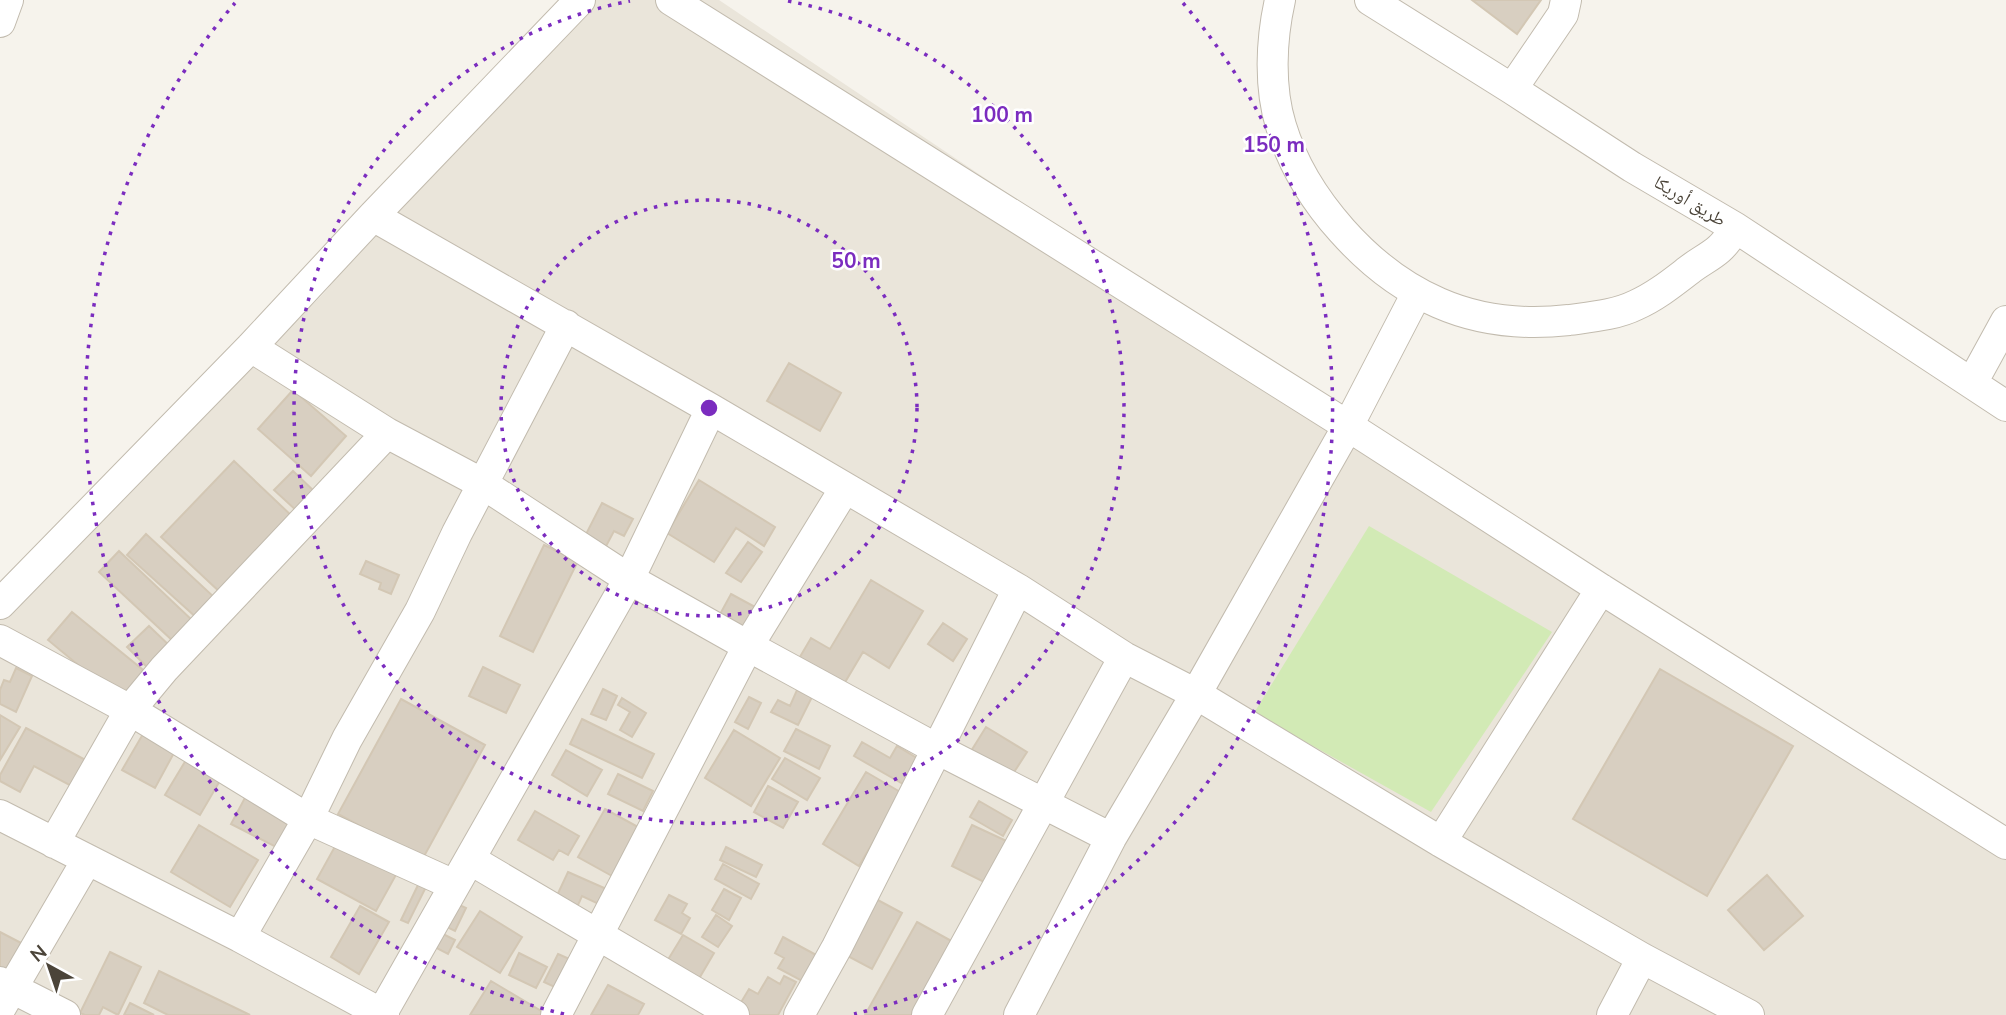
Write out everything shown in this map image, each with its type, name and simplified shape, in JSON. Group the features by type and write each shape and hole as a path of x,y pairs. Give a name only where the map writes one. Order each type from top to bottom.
{"street":[{"path":"0,22 8,0"},
{"path":"0,604 251,347 580,0"},
{"path":"671,0 2006,844"},
{"path":"1280,0 1273,58 1275,92 1280,124 1290,152 1306,184 1352,241 1386,271 1417,292 1441,304 1480,317 1522,323 1594,317 1634,307 1661,292 1720,248 1736,228"},
{"name":"طريق أوريكا","path":"1370,0 1632,167 1736,228 2006,406"},
{"path":"1512,89 1563,14 1566,0"},
{"path":"373,216 711,409 1018,589 1124,657 1196,694 1441,842 1642,958 1749,1015"},
{"path":"1018,1015 1111,838 1348,426 1417,292"},
{"path":"1972,383 2006,321"},
{"path":"240,937 308,819 347,739 419,611 566,325"},
{"path":"251,347 387,433 483,484 629,579 937,750 1111,838"},
{"path":"0,815 240,937 382,1015 629,579 711,409"},
{"path":"54,843 130,710 164,669 387,433"},
{"path":"556,1015 748,646 845,488"},
{"path":"799,1015 837,947 1018,589"},
{"path":"1441,842 1601,589"},
{"path":"0,640 130,710 308,819 454,886"},
{"path":"928,1015 1124,657"},
{"path":"65,1015 4,993 87,860"},
{"path":"471,860 734,1015"},
{"path":"1612,1015 1642,958"}],"shaded area":[{"path":"568,0 719,0 1509,529 2006,830 2006,1015 0,1015 0,617 323,294"}],"green space":[{"path":"1369,526 1552,632 1431,812 1254,713"}],"building":[{"path":"1472,0 1541,0 1517,34"},
{"path":"789,363 841,393 820,431 767,401"},
{"path":"293,390 346,436 311,476 258,429"},
{"path":"234,461 295,519 222,594 161,537"},
{"path":"293,471 316,493 298,512 274,490"},
{"path":"699,480 775,527 764,546 736,528 714,562 667,533"},
{"path":"602,503 633,519 624,536 614,531 604,550 583,540"},
{"path":"146,534 216,599 198,619 127,555"},
{"path":"748,542 762,552 741,582 726,573"},
{"path":"544,545 578,561 533,652 500,636"},
{"path":"119,551 193,621 174,642 99,572"},
{"path":"366,561 399,575 391,594 379,589 381,583 360,574"},
{"path":"871,580 923,611 889,668 863,652 841,689 797,662 811,638 830,649"},
{"path":"731,594 755,607 743,629 719,616"},
{"path":"72,612 148,674 124,703 48,640"},
{"path":"943,623 967,639 953,661 928,644"},
{"path":"149,626 174,650 152,672 127,647"},
{"path":"483,667 520,685 506,713 469,696"},
{"path":"16,668 32,676 16,712 0,704 0,690 4,680 10,682"},
{"path":"1660,669 1793,746 1707,896 1573,819"},
{"path":"603,689 617,696 606,720 591,714"},
{"path":"797,690 812,697 798,725 771,712 778,700 790,706"},
{"path":"749,697 761,703 748,729 735,722"},
{"path":"622,698 646,713 632,737 620,730 630,712 618,705"},
{"path":"401,699 485,745 422,860 338,814"},
{"path":"0,715 20,727 0,760"},
{"path":"582,719 654,754 642,778 570,744"},
{"path":"986,727 1027,752 1009,780 968,756"},
{"path":"26,728 91,763 77,789 34,766 20,792 0,781 0,775"},
{"path":"796,729 830,746 819,769 784,751"},
{"path":"734,730 780,758 751,806 705,778"},
{"path":"143,734 175,751 155,788 122,770"},
{"path":"862,742 890,758 897,746 925,763 910,788 854,756"},
{"path":"566,750 602,770 587,796 552,775"},
{"path":"785,758 820,778 807,800 772,779"},
{"path":"186,760 221,779 200,815 165,795"},
{"path":"866,772 902,793 859,866 823,844"},
{"path":"618,774 653,791 643,811 608,794"},
{"path":"768,786 798,802 783,828 754,812"},
{"path":"247,794 293,817 278,848 231,824"},
{"path":"979,801 1012,820 1003,836 970,817"},
{"path":"605,809 638,827 612,876 578,857"},
{"path":"535,811 579,836 568,855 559,850 553,860 518,840"},
{"path":"199,825 258,860 230,907 171,872"},
{"path":"972,825 1013,844 992,886 952,866"},
{"path":"338,841 397,873 376,911 317,879"},
{"path":"726,847 762,865 756,877 720,860"},
{"path":"723,864 759,884 751,899 715,879"},
{"path":"568,872 611,891 603,906 582,896 574,914 553,904"},
{"path":"1767,875 1803,916 1764,950 1728,910"},
{"path":"420,881 427,885 408,923 401,920"},
{"path":"724,889 741,898 729,920 712,910"},
{"path":"669,895 687,904 682,913 690,918 681,934 655,920"},
{"path":"874,898 902,913 872,969 844,954"},
{"path":"457,904 466,908 455,931 445,926"},
{"path":"360,906 389,922 359,974 331,957"},
{"path":"480,911 522,937 500,973 457,947"},
{"path":"716,915 732,926 718,947 702,937"},
{"path":"917,922 955,943 915,1015 865,1015"},
{"path":"433,929 455,940 448,954 427,943"},
{"path":"0,932 25,945 11,973 0,968"},
{"path":"683,935 714,953 697,982 666,963"},
{"path":"783,937 818,956 804,982 778,968 784,958 775,953"},
{"path":"110,952 141,967 118,1015 103,1007 99,1015 80,1013"},
{"path":"519,953 547,967 536,988 509,975"},
{"path":"558,954 574,961 561,990 544,982"},
{"path":"159,971 250,1015 168,1015 144,1003"},
{"path":"784,976 796,982 778,1015 748,1015 737,1009 749,989 758,994 768,977 780,984"},
{"path":"491,981 548,1015 470,1015"},
{"path":"608,985 644,1004 638,1015 591,1015"},
{"path":"130,1003 154,1015 124,1015"}]}
